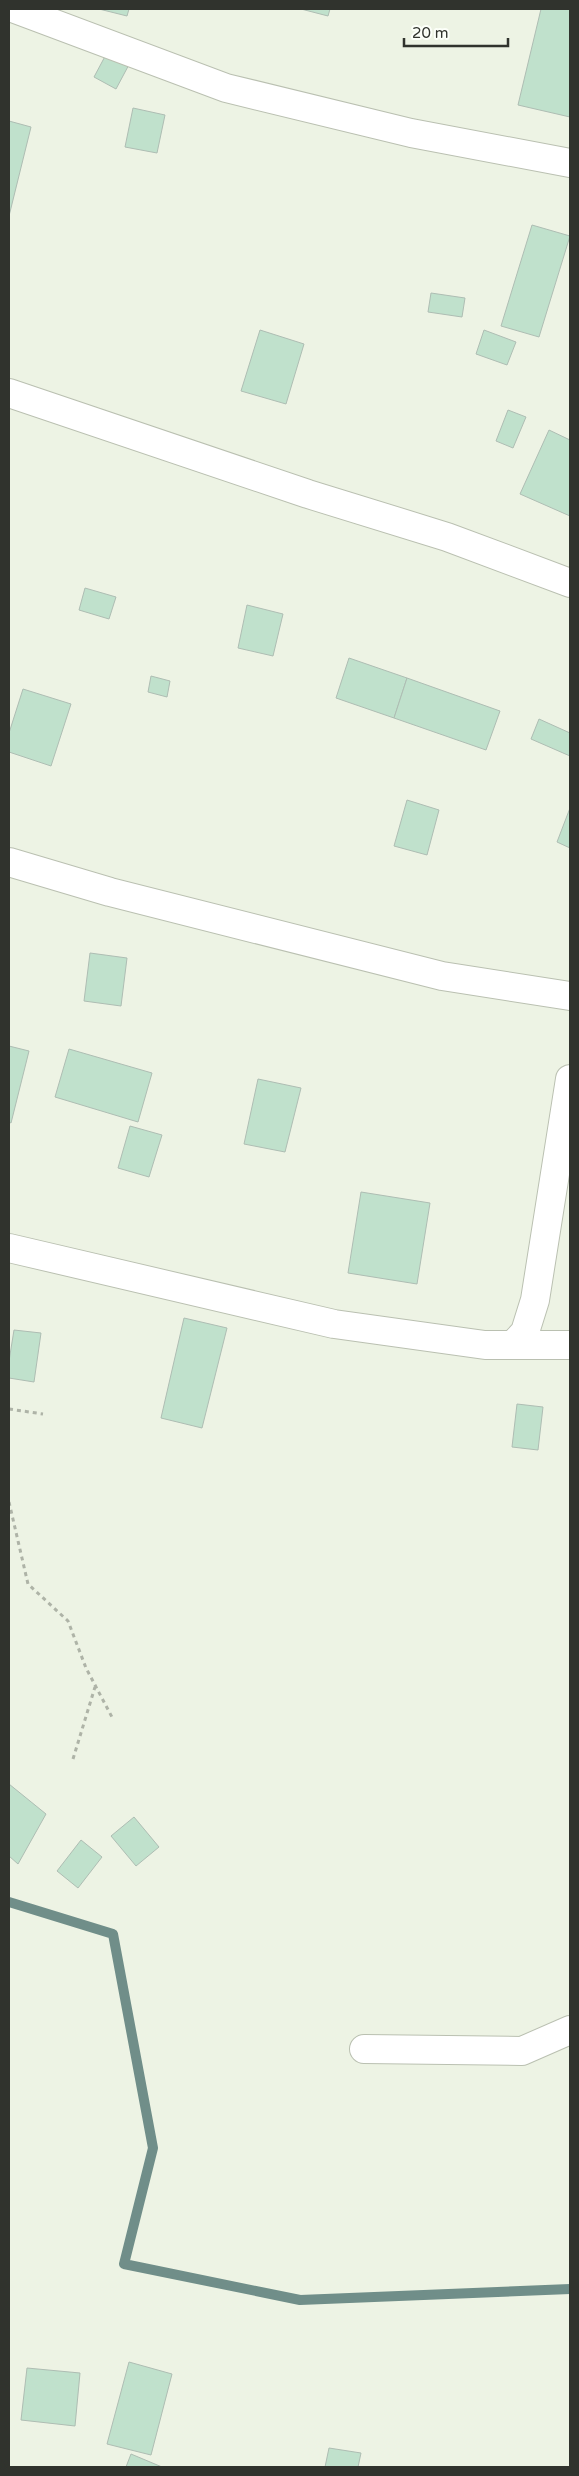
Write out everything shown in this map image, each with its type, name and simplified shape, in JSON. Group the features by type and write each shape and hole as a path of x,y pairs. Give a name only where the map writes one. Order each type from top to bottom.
{"street":[{"path":"15,9 226,88 411,133 570,163"},
{"path":"9,393 308,494 446,537 570,583"},
{"path":"9,862 110,892 442,976 570,996"},
{"path":"513,1345 526,1332 535,1300 570,1079"},
{"path":"9,1248 334,1324 485,1345 570,1345"},
{"path":"364,2049 522,2051 570,2030"}],"path":[{"path":"9,1409 43,1414"},
{"path":"9,1502 28,1584 68,1621 96,1686 113,1719"},
{"path":"73,1759 96,1686"}],"building":[{"path":"99,9 129,9 127,16"},
{"path":"301,9 330,9 328,16"},
{"path":"541,9 570,9 570,117 518,105"},
{"path":"110,47 132,59 116,89 94,77"},
{"path":"133,108 165,115 157,153 125,147"},
{"path":"9,121 31,127 9,216"},
{"path":"532,225 570,236 539,337 501,326"},
{"path":"431,293 465,298 462,317 428,312"},
{"path":"260,330 304,344 286,404 241,391"},
{"path":"484,330 516,342 507,365 476,354"},
{"path":"508,410 526,417 513,448 496,441"},
{"path":"549,430 570,440 570,516 520,494"},
{"path":"85,588 116,597 109,619 79,610"},
{"path":"247,605 283,614 273,656 238,648"},
{"path":"349,658 407,678 394,718 336,698"},
{"path":"151,676 170,681 167,697 148,692"},
{"path":"407,678 500,711 486,750 394,718"},
{"path":"23,689 71,704 51,766 9,752 9,733"},
{"path":"539,719 570,733 570,756 531,739"},
{"path":"407,800 439,810 427,855 394,846"},
{"path":"570,808 570,848 557,842"},
{"path":"90,953 127,958 121,1006 84,1001"},
{"path":"9,1046 29,1051 11,1123 9,1122"},
{"path":"69,1049 152,1073 138,1122 55,1097"},
{"path":"258,1079 301,1088 285,1152 244,1144"},
{"path":"130,1126 162,1135 149,1177 118,1168"},
{"path":"361,1192 430,1203 417,1284 348,1273"},
{"path":"184,1318 227,1328 202,1428 161,1418"},
{"path":"14,1330 41,1333 34,1382 9,1378 9,1361"},
{"path":"517,1404 543,1407 538,1450 512,1447"},
{"path":"9,1784 46,1814 18,1864 9,1856"},
{"path":"134,1817 159,1847 136,1866 111,1836"},
{"path":"81,1840 102,1857 78,1888 57,1871"},
{"path":"129,2362 172,2374 151,2455 107,2444"},
{"path":"27,2368 80,2373 75,2426 21,2420"},
{"path":"329,2448 361,2453 358,2467 325,2467"},
{"path":"131,2454 162,2467 126,2467"}],"waterway":[{"path":"9,1902 113,1934 153,2148 124,2264 300,2300 570,2289"}]}
